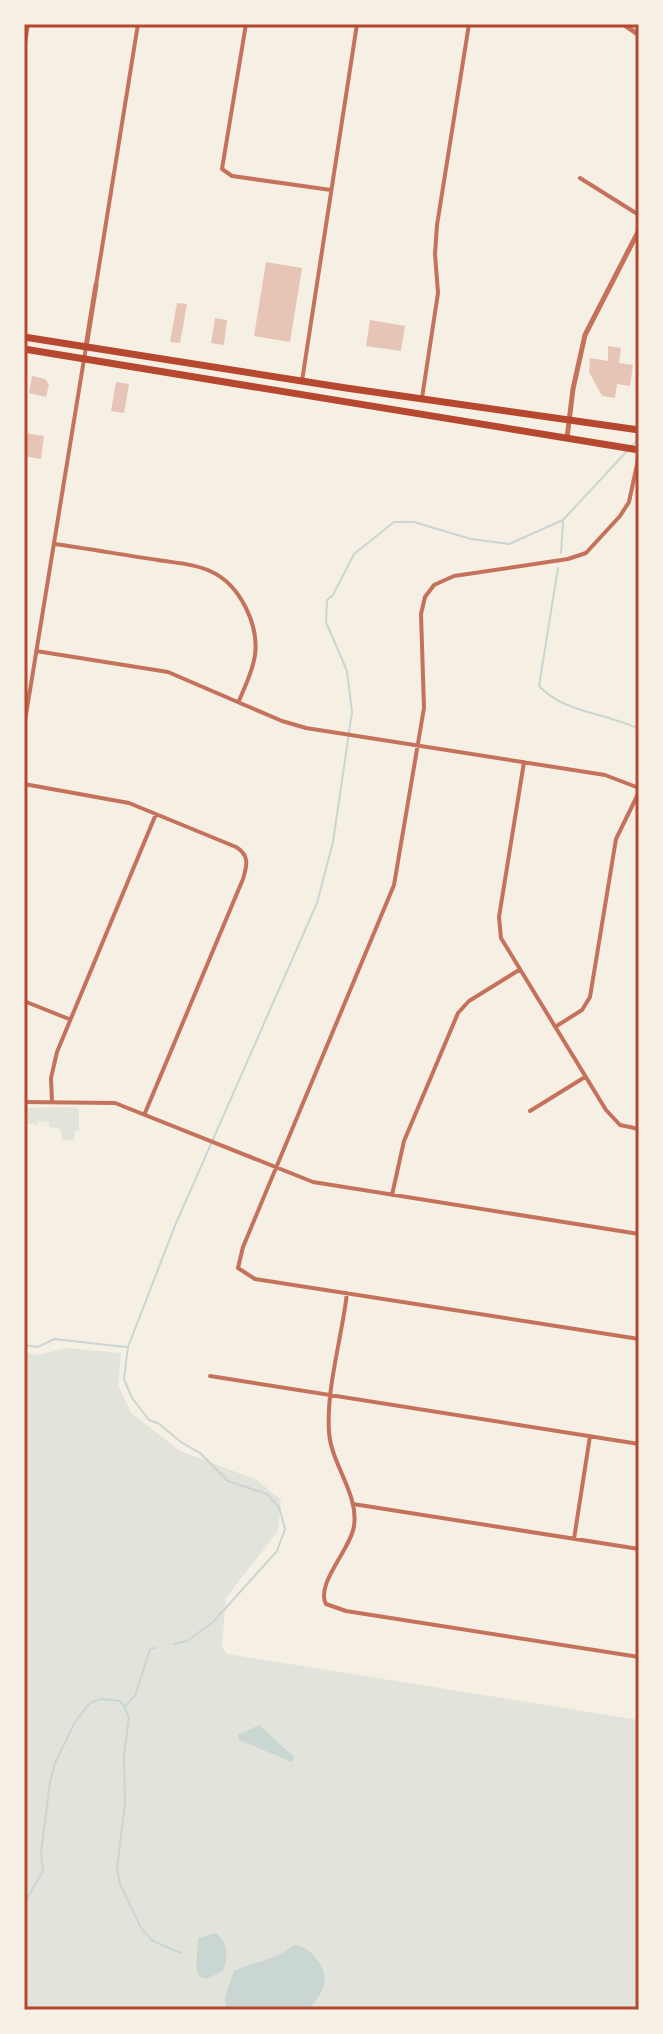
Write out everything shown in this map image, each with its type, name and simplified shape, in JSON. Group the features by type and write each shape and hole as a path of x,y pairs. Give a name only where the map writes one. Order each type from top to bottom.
{"main road":[{"path":"24,337 639,430"},
{"path":"24,349 610,444 638,452"}],"street":[{"path":"24,50 28,24"},
{"path":"24,727 138,24"},
{"path":"246,24 222,169 232,176 331,190"},
{"path":"302,381 357,24"},
{"path":"422,398 438,293 435,254 437,225 469,24"},
{"path":"623,24 639,35"},
{"path":"580,178 639,215"},
{"path":"567,438 585,335 639,230"},
{"path":"638,452 629,502 586,553 572,559 454,576 439,581 427,593 420,623 425,697 394,885 243,1247 238,1268 255,1279 639,1339"},
{"path":"55,544 188,565 212,572 226,581 248,614 256,647 251,671 239,701"},
{"path":"36,651 168,672 282,721 338,733 615,777 639,790 616,839 590,997 582,1010 555,1027"},
{"path":"524,762 499,928 504,946 611,1117 620,1125 639,1129"},
{"path":"24,784 118,800 236,847 243,853 247,864 145,1113"},
{"path":"52,1102 53,1065 69,1019 156,814"},
{"path":"392,1195 404,1141 458,1013 469,1001 519,970"},
{"path":"24,1001 69,1019"},
{"path":"530,1111 585,1077"},
{"path":"24,1102 104,1101 145,1113 313,1182 639,1234"},
{"path":"347,1293 332,1395 331,1443 355,1517 352,1535 325,1584 323,1599 330,1607 346,1611 639,1657"},
{"path":"210,1376 639,1444"},
{"path":"574,1539 590,1436"},
{"path":"353,1504 639,1549"}],"shaded area":[{"path":"74,1107 79,1110 79,1131 75,1131 74,1141 61,1139 62,1132 59,1128 49,1127 49,1122 39,1121 38,1125 25,1123 24,1127 24,1108"},
{"path":"67,1348 121,1353 118,1385 131,1413 180,1451 257,1480 281,1500 278,1531 226,1598 222,1647 227,1654 639,1720 639,2010 24,2010 24,1353 38,1355"},
{"path":"259,1725 294,1757 292,1762 239,1740 238,1735"},
{"path":"216,1933 225,1946 226,1960 223,1971 206,1979 200,1977 196,1969 198,1938"},
{"path":"294,1945 304,1947 311,1953 324,1972 322,1991 308,2010 226,2010 225,1997 234,1971 271,1958"}],"building":[{"path":"266,262 302,268 290,342 254,336"},
{"path":"177,303 187,304 180,343 170,342"},
{"path":"215,318 227,320 224,345 211,343"},
{"path":"370,320 405,326 401,351 366,346"},
{"path":"608,346 621,348 619,363 633,365 630,386 617,384 615,398 602,396 589,372 590,358 608,361"},
{"path":"32,376 45,379 49,384 46,397 29,393"},
{"path":"116,382 129,384 124,413 111,411"},
{"path":"24,433 44,436 41,459 24,456"}],"waterway":[{"path":"632,446 639,438"},
{"path":"174,1644 187,1641 213,1622 277,1551 285,1529 279,1507 267,1494 228,1481 200,1453 149,1420 132,1398 124,1379 128,1347 174,1228 317,903 333,842 352,712 347,671 326,622 327,600 333,595 354,554 394,522 414,522 471,539 509,544 563,520 627,451"},
{"path":"561,553 563,521"},
{"path":"558,568 539,686 561,702 639,729"},
{"path":"24,1345 38,1347 54,1339 126,1347"},
{"path":"125,1706 135,1696 150,1649 155,1648"},
{"path":"24,1904 43,1871 41,1853 50,1782 55,1763 75,1722 90,1703 101,1699 120,1701 123,1705"},
{"path":"124,1706 129,1718 124,1754 125,1804 117,1868 120,1884 141,1928 153,1941 181,1953"}]}
